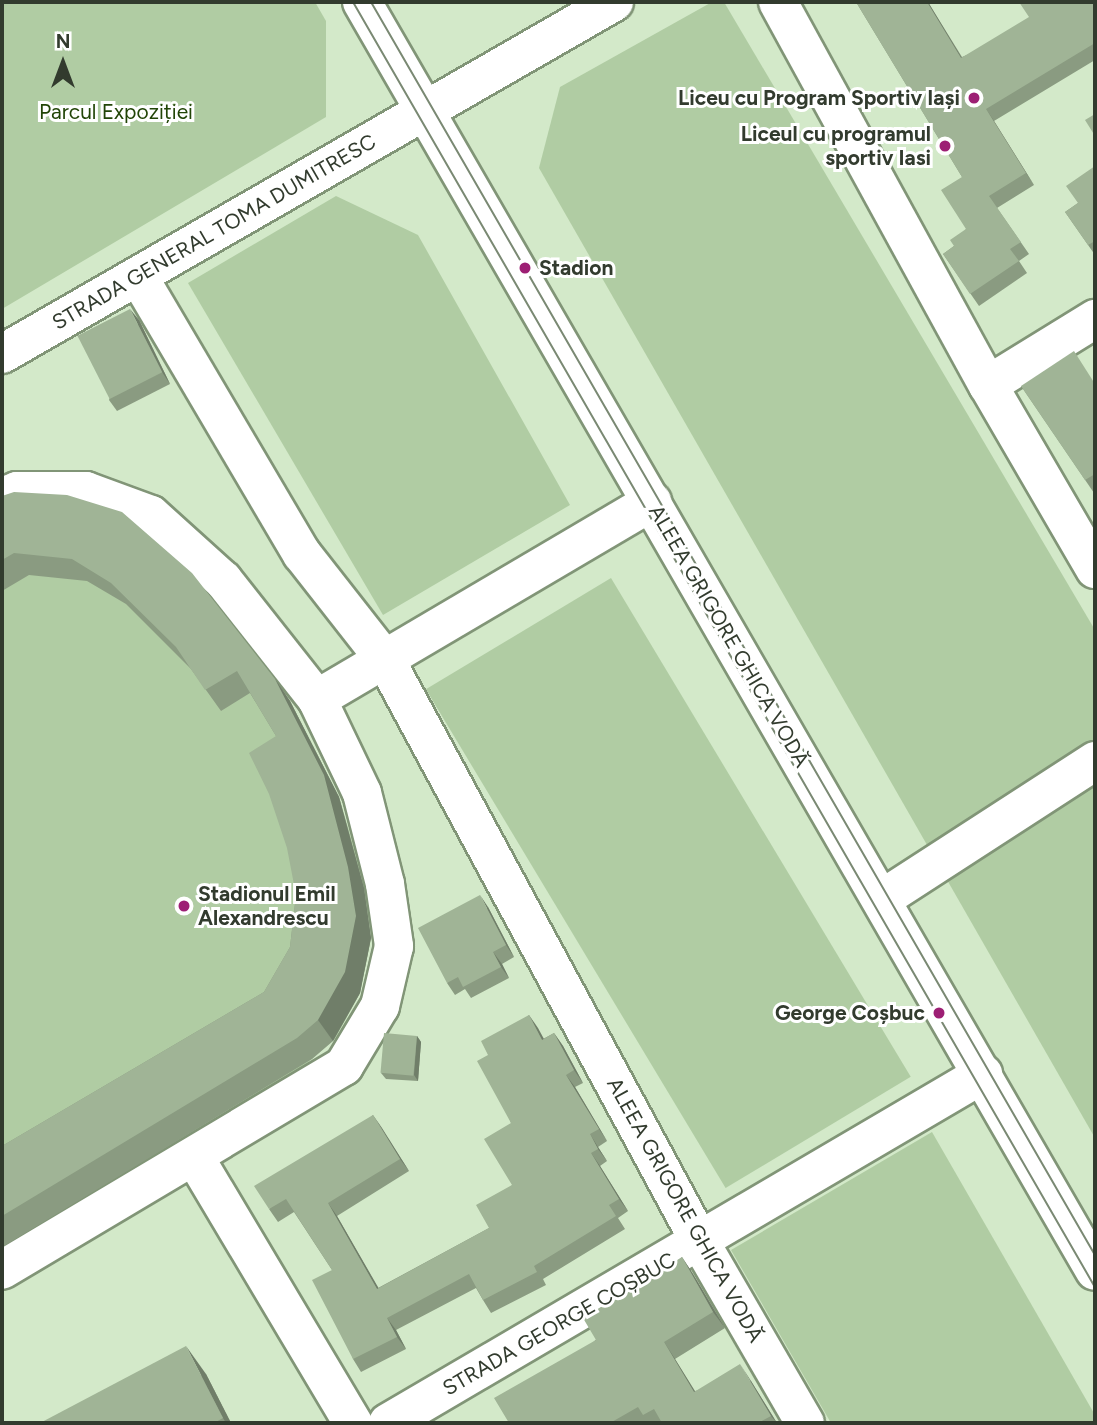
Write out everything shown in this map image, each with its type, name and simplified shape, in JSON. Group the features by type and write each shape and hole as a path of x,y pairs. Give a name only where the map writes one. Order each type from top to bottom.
{"street":[{"name":"ALEEA GRIGORE GHICA VODĂ","path":"362,2 1095,1271"},
{"name":"STRADA GENERAL TOMA DUMITRESC","path":"2,354 614,2"},
{"path":"778,2 988,386 1095,569"},
{"name":"ALEEA GRIGORE GHICA VODĂ","path":"138,275 302,554 386,661 700,1242 804,1423"},
{"path":"988,386 1095,319"},
{"path":"2,497 17,491 86,491 151,515 223,580 317,699 362,793 385,884 394,946 380,1006 344,1066 195,1158 2,1270"},
{"path":"317,699 386,661 652,502"},
{"path":"882,899 1095,761"},
{"name":"STRADA GEORGE COȘBUC","path":"388,1423 983,1074"},
{"path":"195,1158 353,1423"}],"green space":[{"name":"Parcul Expoziției","path":"2,2 315,2 326,21 326,117 2,309"},
{"path":"712,2 724,2 1095,630 1095,1138 539,168 560,87"},
{"path":"336,196 418,235 570,505 383,615 188,283"},
{"name":"Stadionul Emil Alexandrescu","path":"2,524 193,578 247,640 290,701 339,797 362,874 371,938 360,993 335,1039 290,1078 2,1247"},
{"path":"611,578 911,1077 726,1188 426,689"},
{"path":"932,1132 1095,1415 1095,1423 831,1423 731,1250"}],"building":[{"path":"856,2 927,2 961,58 1029,17 1019,2 1095,2 1095,43 986,109 1026,173 989,196 1021,242 1010,249 1019,261 970,294 943,254 954,246 950,240 966,229 941,190 962,177"},
{"path":"1095,114 1095,136 1085,120"},
{"path":"1095,166 1095,241 1088,245 1065,212 1078,203 1066,186"},
{"path":"130,309 162,372 110,399 77,336"},
{"path":"1074,351 1095,384 1095,474 1085,480 1021,386"},
{"path":"14,492 67,495 122,512 192,573 275,679 324,775 348,867 356,916 345,972 318,1020 297,1038 2,1216 2,1146 264,992 290,947 296,895 287,848 269,794 249,753 276,736 237,671 205,690 176,647 111,583 72,559 14,553 2,560 2,496"},
{"path":"480,895 506,945 493,952 501,967 463,987 458,977 447,983 418,928"},
{"path":"529,1015 542,1040 554,1033 574,1070 566,1075 599,1129 590,1134 598,1149 591,1153 619,1199 609,1205 616,1216 534,1266 537,1272 483,1300 469,1274 387,1318 397,1337 353,1359 312,1280 332,1270 286,1199 269,1209 254,1186 373,1115 400,1159 328,1203 377,1289 489,1228 476,1205 512,1185 484,1139 511,1123 477,1061 488,1055 481,1041"},
{"path":"384,1033 417,1036 413,1076 381,1073"},
{"path":"682,1257 713,1312 664,1342 694,1392 740,1364 771,1416 758,1423 662,1423 654,1409 643,1415 638,1407 610,1423 509,1423 494,1398 596,1340 583,1318"},
{"path":"186,1346 223,1418 214,1423 40,1423"}],"tram line":[{"path":"353,2 1095,1287"},
{"path":"371,2 1095,1255"}],"place":[{"name":"Liceu cu Program Sportiv Iași","path":"974,98"},
{"name":"Liceul cu programul sportiv Iasi","path":"945,146"},
{"name":"Stadion","path":"525,268"},
{"name":"Stadionul Emil Alexandrescu","path":"184,906"},
{"name":"George Coșbuc","path":"939,1013"}]}
